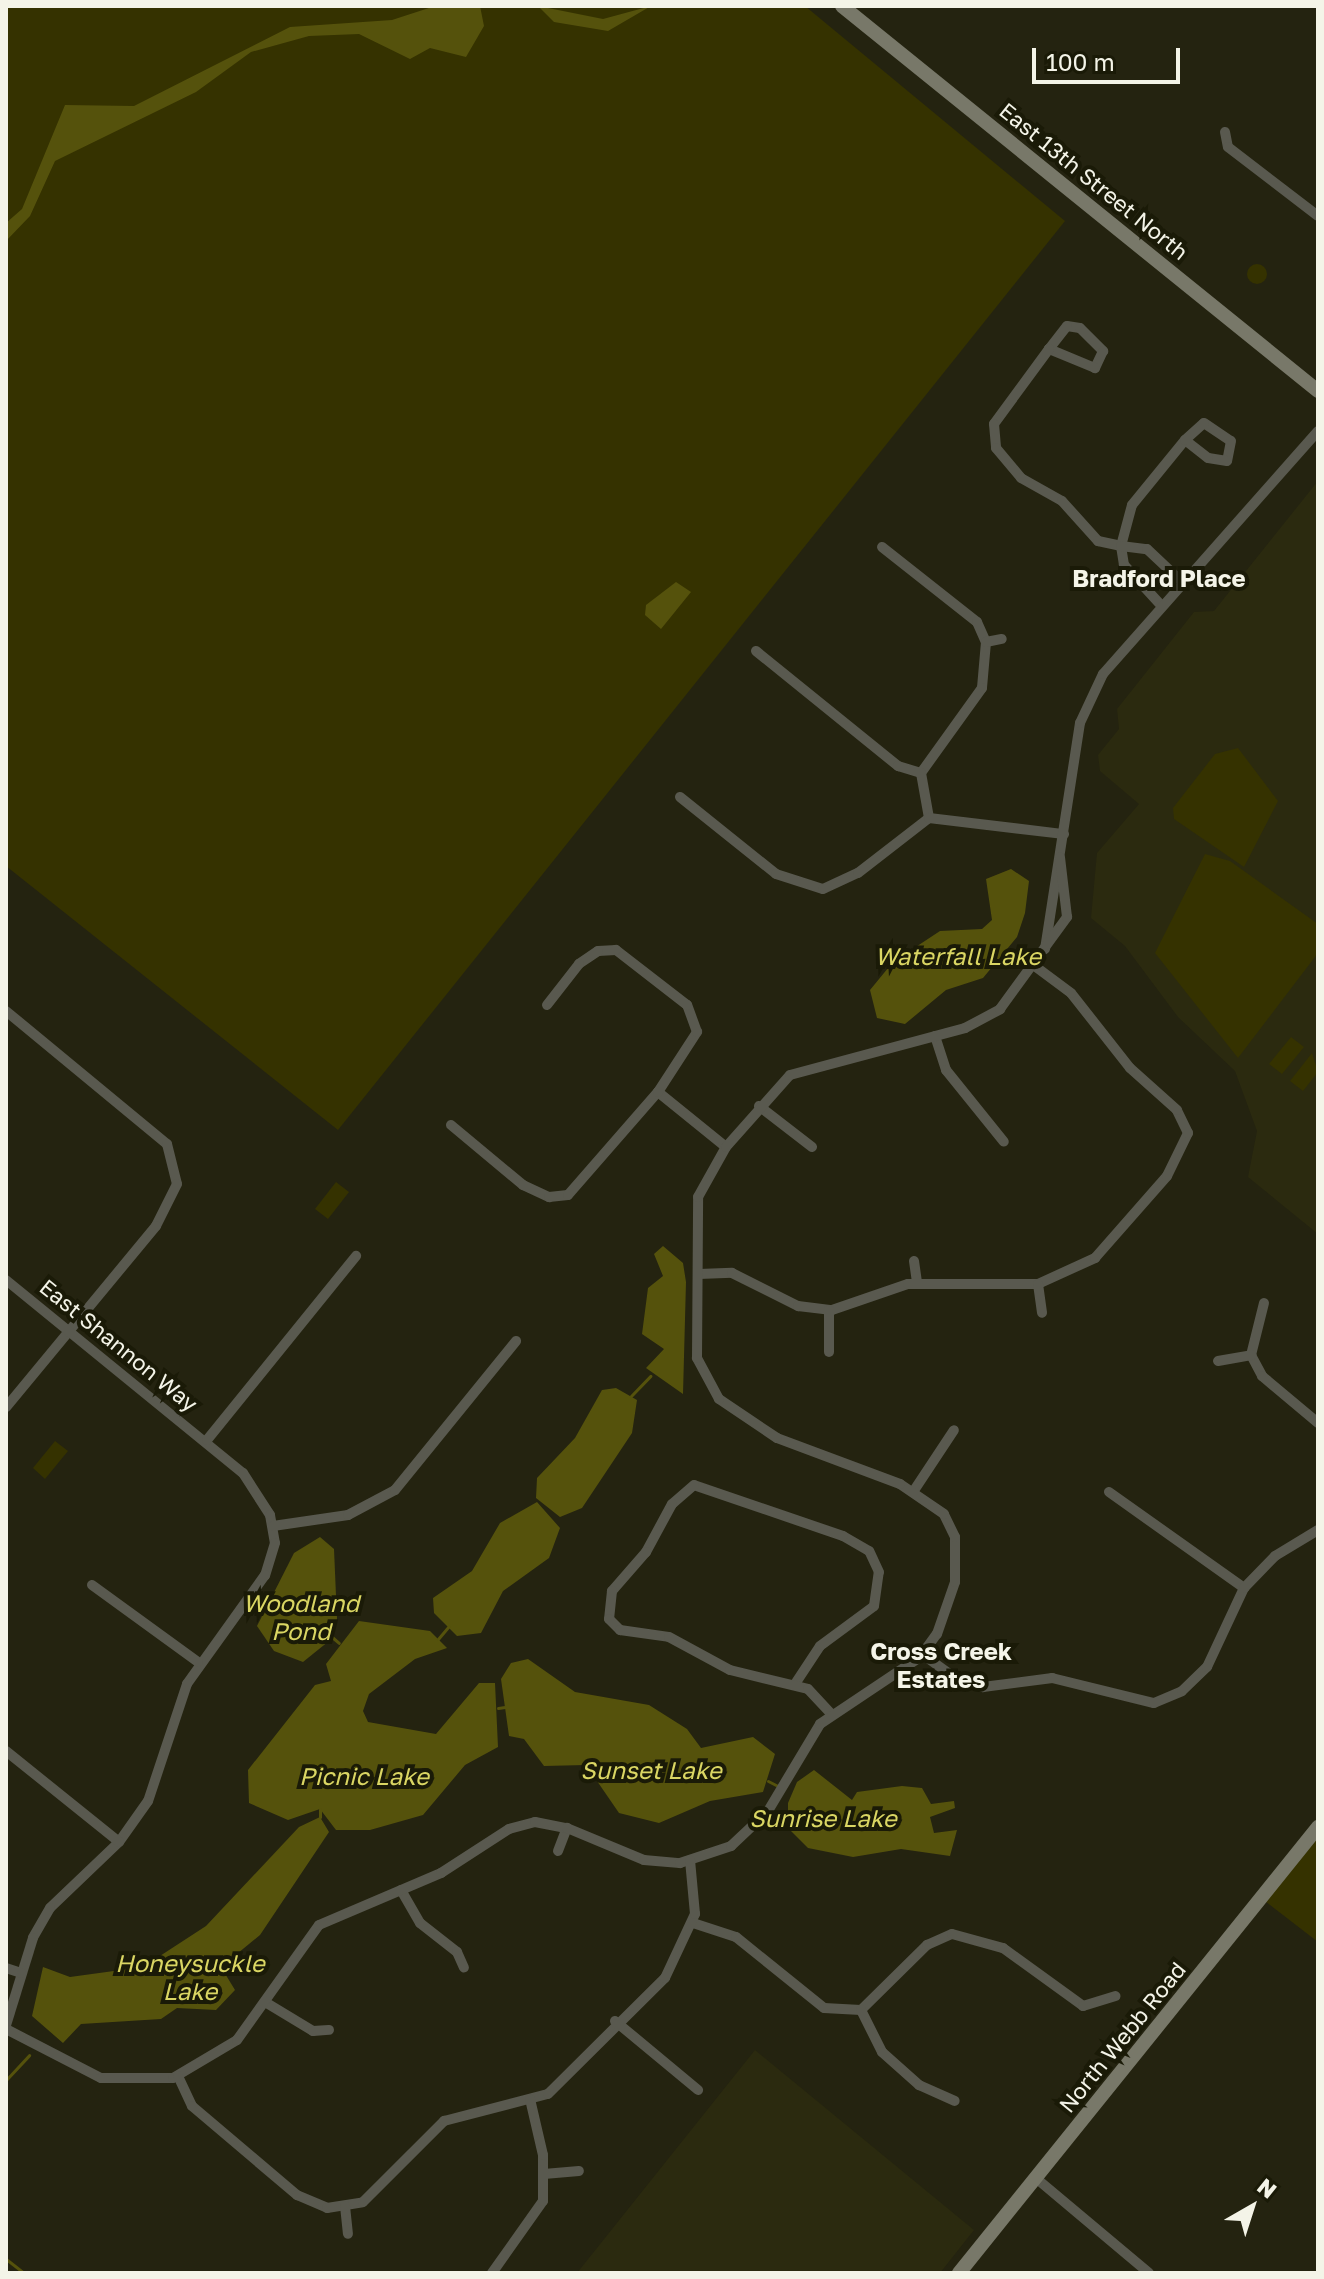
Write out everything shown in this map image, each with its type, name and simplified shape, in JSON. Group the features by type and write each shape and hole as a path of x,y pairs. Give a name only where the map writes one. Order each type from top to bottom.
{"main road":[{"name":"East 13th Street North","path":"842,6 1318,391"},
{"name":"North Webb Road","path":"959,2273 1318,1827"}],"street":[{"path":"1225,132 1228,147 1318,216"},
{"path":"1049,349 1085,369 1095,368 1103,351 1080,328 1067,326 1049,349 994,424 996,448 1021,478 1062,501 1098,541 1147,549 1182,582"},
{"path":"1159,603 1124,565 1121,546 1132,505 1185,440 1204,423 1234,450 1219,463 1185,440"},
{"path":"1045,949 1080,723 1103,674 1159,603 1182,582 1318,431"},
{"path":"882,547 977,622 986,642 982,688 921,773 929,818"},
{"path":"986,642 1002,639"},
{"path":"756,651 898,766 921,773"},
{"path":"680,797 776,874 823,889 858,873 929,818 1064,834"},
{"path":"516,1341 395,1490 348,1515 273,1526 265,1575 198,1662 148,1801 119,1842 50,1908 21,1973 6,2027 101,2078 178,2076 237,2040 319,1925 401,1890 509,1829 535,1822 567,1828 644,1860 690,1860 731,1846 768,1811 791,1762 831,1714 922,1654 947,1611 957,1561 944,1514 913,1492 777,1438 719,1399 697,1358 698,1197 726,1147 759,1106 790,1075 823,1060 935,1036 1000,1009 1036,967 1067,917 1060,857"},
{"path":"823,889 826,903"},
{"path":"451,1125 523,1185 549,1197 568,1195 658,1092 691,1048 696,1021 640,966 616,950 598,951 547,1005"},
{"path":"699,1274 732,1273 798,1306 829,1310 917,1283 1038,1284 1095,1258 1124,1229 1185,1151 1188,1133 1177,1110 1130,1068 1071,993 1036,967"},
{"path":"6,1011 167,1144 176,1169 172,1201 156,1226 6,1407"},
{"path":"935,1036 946,1070 1004,1142"},
{"path":"658,1092 726,1147"},
{"path":"759,1106 812,1147"},
{"path":"207,1440 356,1256"},
{"path":"914,1261 917,1283"},
{"name":"East Shannon Way","path":"6,1280 207,1440 243,1473 273,1526"},
{"path":"1038,1284 1042,1313"},
{"path":"1264,1303 1251,1355 1262,1376 1318,1423"},
{"path":"829,1310 829,1352"},
{"path":"1218,1361 1251,1355"},
{"path":"913,1492 954,1430"},
{"path":"795,1684 804,1661 874,1606 880,1590 874,1561 843,1536 694,1485 672,1504 646,1552 612,1591 609,1619 620,1630 669,1637 730,1670 795,1684 831,1714"},
{"path":"1109,1492 1244,1588"},
{"path":"922,1654 958,1680 983,1687 1052,1678 1154,1703 1182,1691 1207,1667 1244,1588 1275,1556 1318,1530"},
{"path":"92,1585 198,1662"},
{"path":"6,1751 119,1842"},
{"path":"558,1851 567,1828"},
{"path":"178,2076 192,2106 297,2195 345,2206 381,2191 444,2121 530,2099 575,2070 615,2021 665,1978 693,1923 690,1860"},
{"path":"401,1890 420,1923 457,1952 464,1968"},
{"path":"693,1923 736,1937 824,2008 861,2010 927,1945 952,1934 1003,1948 1083,2006 1116,1996"},
{"path":"6,1968 21,1973"},
{"path":"265,2002 313,2031 329,2030"},
{"path":"861,2010 882,2052 919,2085 955,2101"},
{"path":"615,2021 698,2090"},
{"path":"492,2273 536,2219 544,2174 530,2099"},
{"path":"544,2174 579,2171"},
{"path":"1037,2179 1149,2273"},
{"path":"345,2206 348,2234"}],"shaded area":[{"path":"6,6 805,6 1065,221 338,1130 6,866"},
{"path":"1253,264 1261,264 1267,274 1261,284 1253,284 1247,278 1247,270"},
{"path":"1318,481 1318,1234 1248,1177 1257,1131 1235,1071 1178,1017 1125,946 1091,918 1097,853 1139,804 1100,771 1098,755 1119,729 1117,709 1194,612 1214,611"},
{"path":"1238,748 1278,801 1244,867 1174,819 1173,808 1215,754"},
{"path":"1205,854 1230,861 1318,924 1318,953 1238,1058 1155,953"},
{"path":"1291,1037 1304,1047 1282,1074 1269,1064"},
{"path":"1312,1053 1318,1072 1303,1091 1290,1081"},
{"path":"336,1182 349,1192 328,1219 315,1209"},
{"path":"55,1441 68,1451 45,1479 33,1468"},
{"path":"1318,1828 1318,1942 1261,1898"},
{"path":"755,2050 974,2230 940,2273 577,2273"}],"water":[{"path":"435,6 480,6 484,26 466,57 430,48 410,59 359,34 309,36 251,52 196,92 55,161 30,216 6,241 6,223 22,209 65,105 134,106 290,27 392,20"},
{"path":"538,6 603,19 651,6 608,31 554,22"},
{"path":"676,582 691,592 661,629 645,615 646,605"},
{"name":"Waterfall Lake","path":"1011,869 1029,881 1025,913 1017,937 983,978 946,990 905,1024 877,1018 870,990 893,962 940,931 982,929 992,920 986,879"},
{"path":"663,1246 683,1263 686,1282 683,1394 646,1368 664,1349 642,1334 648,1288 663,1276 654,1254"},
{"path":"616,1388 637,1400 632,1433 582,1508 560,1517 536,1498 537,1478 575,1438 602,1390"},
{"path":"537,1502 560,1528 549,1558 503,1591 481,1633 457,1636 434,1613 433,1598 472,1571 500,1523"},
{"name":"Woodland Pond","path":"320,1537 334,1549 337,1619 329,1641 303,1662 274,1651 257,1626 294,1553"},
{"name":"Picnic Lake","path":"359,1621 430,1631 447,1648 415,1659 369,1694 363,1711 368,1722 436,1734 479,1683 495,1683 498,1747 465,1765 423,1815 370,1830 336,1830 320,1809 288,1820 249,1803 248,1770 315,1685 331,1681 326,1664"},
{"name":"Sunset Lake","path":"528,1659 575,1692 649,1705 687,1729 701,1748 753,1737 775,1754 763,1792 710,1801 659,1823 619,1813 586,1765 544,1766 524,1739 509,1736 501,1679 511,1663"},
{"name":"Sunrise Lake","path":"814,1770 852,1800 857,1792 902,1786 922,1788 931,1804 954,1801 955,1808 930,1817 934,1833 957,1830 950,1856 901,1849 853,1857 808,1848 788,1828 788,1803 797,1782"},
{"name":"Honeysuckle Lake","path":"320,1817 329,1832 260,1935 221,1967 235,1990 216,2010 177,2008 161,2019 81,2024 63,2043 32,2016 43,1967 70,1977 143,1967 206,1926 299,1827"}],"waterway":[{"path":"631,1396 650,1376"},
{"path":"438,1639 448,1627"},
{"path":"332,1637 339,1643"},
{"path":"498,1708 505,1707"},
{"path":"768,1781 778,1786"},
{"path":"320,1809 320,1817"},
{"path":"6,2080 29,2055"},
{"path":"6,2259 24,2273"}],"district":[{"name":"Bradford Place","path":"1159,578"},
{"name":"Cross Creek Estates","path":"941,1665"}]}
